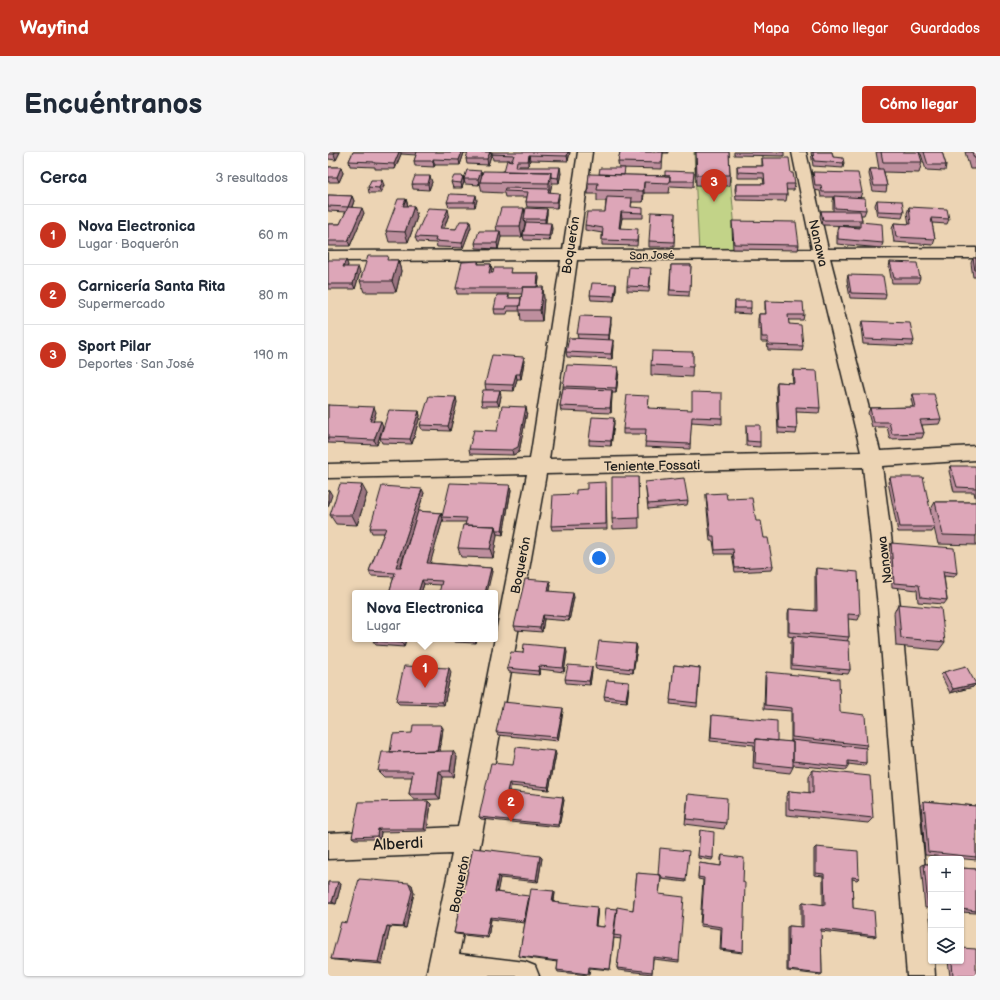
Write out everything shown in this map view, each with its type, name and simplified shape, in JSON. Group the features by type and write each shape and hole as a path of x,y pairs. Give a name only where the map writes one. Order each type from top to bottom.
{"street":[{"name":"Boquerón","path":"442,971 538,467 585,152"},
{"name":"Nanawa","path":"799,152 821,254 872,459 889,606 921,976"},
{"name":"San José","path":"328,256 976,254"},
{"name":"Teniente Fossati","path":"328,471 872,459 976,453"},
{"name":"Alberdi","path":"328,846 468,840"},
{"path":"442,971 525,976"}],"green space":[{"path":"694,152 728,152 737,252 699,252"}],"building":[{"path":"328,152 335,152 334,154 328,154"},
{"path":"353,152 399,152 394,164 349,161"},
{"path":"417,152 462,152 459,160 433,159 433,161 414,161"},
{"path":"468,152 490,152 487,159 466,159"},
{"path":"492,152 568,152 567,156 529,155 528,161 517,161 516,167 560,167 558,178 551,177 551,172 504,171 507,160 512,161 514,155 492,154"},
{"path":"620,152 663,152 662,163 618,162"},
{"path":"696,152 729,152 730,175 697,175"},
{"path":"813,152 832,152 833,157 843,158 844,163 814,161"},
{"path":"881,152 919,152 922,162 883,162"},
{"path":"924,152 942,152 946,165 928,165"},
{"path":"972,152 976,152 976,158 974,158"},
{"path":"762,158 789,158 791,173 793,173 795,184 786,184 787,195 736,195 736,184 765,184 764,173 738,172 737,166 763,166"},
{"path":"328,167 341,167 337,177 328,177"},
{"path":"600,168 625,168 624,175 599,174"},
{"path":"870,169 883,169 887,186 874,186"},
{"path":"467,170 481,171 478,179 464,179"},
{"path":"483,171 551,172 549,183 480,182"},
{"path":"665,171 694,172 693,181 670,181 670,176 665,176"},
{"path":"813,172 858,173 862,192 822,192 821,185 815,185"},
{"path":"589,174 670,176 669,183 644,182 643,191 597,190 598,183 588,183"},
{"path":"415,176 430,176 428,184 412,184"},
{"path":"454,176 463,176 461,183 451,182"},
{"path":"371,180 382,180 379,188 368,187"},
{"path":"505,188 549,189 548,192 559,193 557,202 526,202 528,192 504,191"},
{"path":"450,194 476,195 474,202 447,202"},
{"path":"328,195 352,196 348,207 328,206"},
{"path":"834,196 865,198 866,210 835,208"},
{"path":"607,197 632,198 631,207 643,208 643,213 621,212 619,228 638,229 637,241 602,240 603,228 585,225 587,212 605,212"},
{"path":"398,199 406,199 403,206 414,206 405,232 386,231"},
{"path":"877,200 902,201 904,212 878,211"},
{"path":"348,207 362,208 348,241 328,241 328,224 340,224"},
{"path":"909,207 947,209 949,219 931,218 935,239 896,237 894,223 911,224"},
{"path":"428,208 448,209 440,228 456,229 460,221 470,221 462,243 435,241 436,238 415,237"},
{"path":"501,208 524,208 520,226 496,226"},
{"path":"526,208 547,209 545,219 524,219"},
{"path":"821,211 860,211 862,220 823,220"},
{"path":"651,212 675,213 674,242 649,241"},
{"path":"732,221 796,222 799,245 734,244"},
{"path":"526,222 551,223 549,236 523,235"},
{"path":"860,222 882,224 883,243 838,239 838,226 860,228"},
{"path":"479,231 500,231 497,243 475,243"},
{"path":"368,256 388,256 387,260 398,260 392,281 360,281"},
{"path":"973,258 976,258 976,272 975,271"},
{"path":"328,260 346,260 343,267 358,267 353,284 328,284"},
{"path":"478,261 478,264 491,264 489,273 493,273 494,268 511,268 510,273 538,273 537,287 456,288 462,262"},
{"path":"890,262 917,263 920,278 894,278"},
{"path":"671,265 691,265 690,291 670,290"},
{"path":"629,267 651,268 649,287 627,286"},
{"path":"848,275 883,276 886,294 851,293"},
{"path":"592,283 616,284 614,296 590,295"},
{"path":"523,287 543,287 540,310 519,310"},
{"path":"497,295 509,295 508,298 521,298 520,306 507,306 506,309 494,309"},
{"path":"735,301 751,301 751,308 735,308"},
{"path":"765,301 803,302 804,315 788,315 789,324 801,325 803,346 768,345 768,337 762,337 761,323 759,324 759,314 766,314"},
{"path":"580,316 611,317 609,335 577,334"},
{"path":"862,321 910,323 914,341 865,339"},
{"path":"569,338 613,340 611,354 566,352"},
{"path":"652,351 693,352 693,367 651,365"},
{"path":"492,355 524,357 520,374 516,374 513,385 485,384"},
{"path":"567,365 618,367 616,388 563,386"},
{"path":"793,370 817,371 820,408 796,407 797,429 779,428 777,382 794,383"},
{"path":"563,388 612,390 610,408 560,406"},
{"path":"483,390 500,390 497,401 481,401"},
{"path":"692,392 722,393 722,418 692,417 690,444 645,442 646,429 623,429 627,395 649,396 648,408 692,410"},
{"path":"913,394 934,394 941,419 920,420 924,433 892,434 889,422 873,422 870,408 916,407"},
{"path":"429,396 456,397 448,426 420,425"},
{"path":"328,405 374,407 370,421 381,421 374,440 328,438"},
{"path":"502,406 526,407 518,447 512,450 469,449 474,430 497,431"},
{"path":"389,410 419,411 410,439 380,438"},
{"path":"592,417 614,418 611,441 589,440"},
{"path":"746,425 760,425 760,442 747,441"},
{"path":"951,466 975,466 976,488 957,487"},
{"path":"612,477 638,477 639,518 612,519"},
{"path":"890,477 923,477 934,527 900,527"},
{"path":"684,478 688,501 648,504 645,482"},
{"path":"606,482 606,524 551,526 553,495 576,494 576,490 587,489 587,483"},
{"path":"450,483 510,485 502,530 496,530 495,526 465,525 467,518 442,517"},
{"path":"340,484 362,485 352,515 330,515"},
{"path":"382,486 422,489 396,567 401,567 418,511 441,513 427,563 491,568 486,590 440,590 442,581 422,580 419,590 390,590 395,573 369,571 386,528 370,528"},
{"path":"726,493 727,499 752,498 756,521 761,521 764,538 768,538 773,566 735,568 733,549 715,550 714,536 711,536 706,494"},
{"path":"935,502 976,502 976,536 943,535"},
{"path":"463,525 495,526 490,549 458,548"},
{"path":"891,543 954,548 957,573 943,571 947,600 921,597 919,585 894,583"},
{"path":"816,568 858,572 860,615 848,614 849,637 789,632 789,609 817,611"},
{"path":"525,579 550,581 548,591 573,593 568,617 543,615 540,628 514,626"},
{"path":"898,604 941,608 945,642 901,638"},
{"path":"793,636 849,641 850,670 792,665"},
{"path":"599,641 636,644 633,669 595,665"},
{"path":"524,644 566,648 563,668 539,666 538,671 507,668 511,652 523,653"},
{"path":"568,665 592,667 589,681 565,679"},
{"path":"674,665 700,668 697,703 670,700"},
{"path":"404,666 449,668 442,702 396,701"},
{"path":"966,666 976,684 953,689 944,672"},
{"path":"766,672 839,679 840,712 865,715 867,745 792,737 792,708 765,705"},
{"path":"607,680 629,682 626,699 604,696"},
{"path":"503,702 563,708 557,737 496,732"},
{"path":"712,715 777,721 777,741 756,739 755,742 711,737"},
{"path":"413,725 441,725 437,751 390,752 393,734 412,733"},
{"path":"756,739 793,742 793,767 755,763"},
{"path":"791,740 866,748 866,763 848,761 848,767 793,761 793,742 791,742"},
{"path":"516,747 555,751 548,787 509,783 507,791 563,797 558,825 479,817 491,763 513,765"},
{"path":"453,751 450,771 439,771 436,794 409,794 413,771 378,771 382,752"},
{"path":"813,770 870,776 873,818 789,809 789,791 813,793"},
{"path":"688,794 727,798 726,823 686,819"},
{"path":"428,801 424,829 378,829 377,836 352,837 359,802"},
{"path":"924,801 976,806 976,857 928,852"},
{"path":"700,830 714,832 713,858 698,856"},
{"path":"816,847 858,851 859,878 852,877 853,908 874,911 876,936 821,929 822,974 788,970 789,926 803,927 803,902 825,905 824,874 816,873"},
{"path":"473,848 540,856 536,880 498,876 495,892 529,896 524,921 490,917 486,936 454,933"},
{"path":"660,848 689,851 686,880 661,877 661,875 658,875"},
{"path":"722,855 744,858 743,882 745,883 743,952 721,949 722,927 701,924 704,878 698,877 699,863 721,866"},
{"path":"924,864 928,864 928,906"},
{"path":"964,868 976,869 976,911 964,909"},
{"path":"637,873 661,875 659,894 684,897 679,960 653,957 652,972 617,968 621,936 613,935 617,907 633,910"},
{"path":"359,879 409,883 412,891 403,927 387,926 378,962 331,959 341,922 347,923"},
{"path":"328,882 338,882 332,902 328,902"},
{"path":"531,889 554,891 552,902 597,907 595,926 604,927 606,908 617,909 610,969 589,967 588,974 557,970 558,961 519,956"},
{"path":"964,948 976,949 976,976 953,976 952,964 964,964"}],"place":[{"name":"Sport Pilar","path":"714,202"},
{"name":"Nova Electronica","path":"425,688"},
{"name":"Carnicería Santa Rita","path":"511,822"}]}
